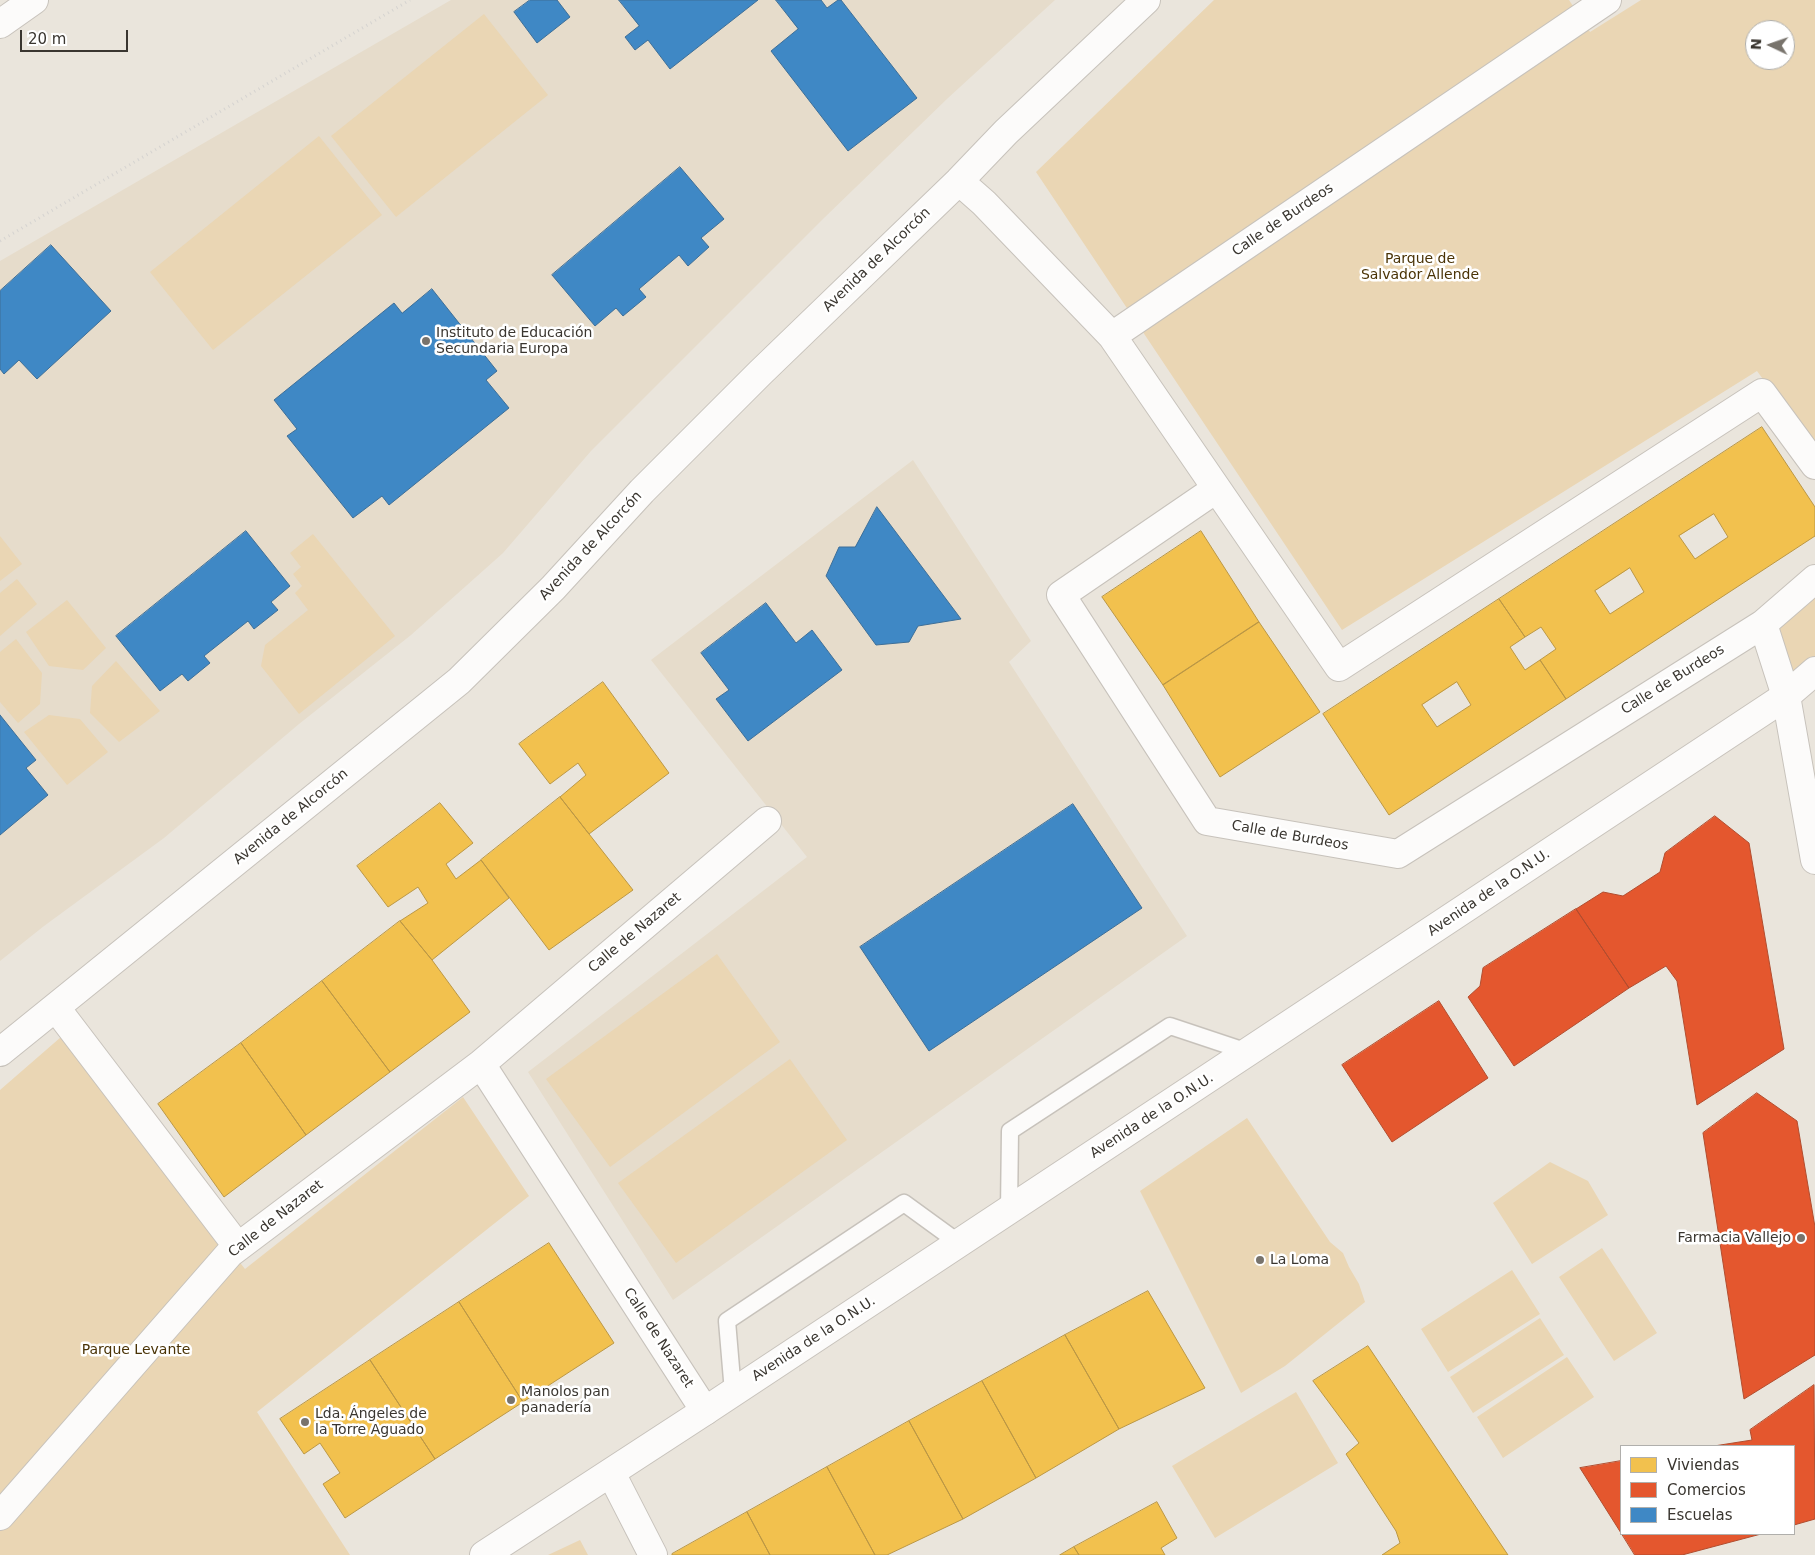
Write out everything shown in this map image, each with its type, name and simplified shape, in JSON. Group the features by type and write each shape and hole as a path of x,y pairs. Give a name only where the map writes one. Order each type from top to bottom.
{"main road":[{"path":"0,24 34,0"},
{"name":"Avenida de Alcorcón","path":"0,1052 459,681 553,588 642,490 760,373 959,181 1006,132 1146,0"},
{"name":"Calle de Burdeos","path":"1112,336 1603,1"},
{"path":"959,181 984,203 1112,336 1339,667 1762,393 1815,465"},
{"name":"Calle de Burdeos","path":"1216,489 1062,595 1207,821 1398,854 1763,624 1815,579"},
{"path":"1763,624 1786,696 1815,860"},
{"name":"Avenida de la O.N.U.","path":"484,1555 1010,1210 1786,696 1815,671"},
{"name":"Calle de Nazaret","path":"0,1516 230,1252 481,1064 767,821"},
{"path":"56,1008 238,1247"},
{"name":"Calle de Nazaret","path":"481,1064 705,1411"},
{"path":"611,1473 653,1555"}],"lane":[{"path":"1010,1210 1010,1131 1170,1026 1248,1052"},
{"path":"733,1392 727,1321 904,1202 959,1243"}],"path":[{"path":"0,241 410,0"}],"shaded area":[{"name":"Instituto de Educación Secundaria Europa","path":"451,0 1055,0 948,98 824,218 591,451 503,553 411,635 299,724 164,838 44,926 0,961 0,261"},
{"path":"913,460 1031,641 1009,662 1187,936 673,1300 528,1072 807,857 651,660"}],"green space":[{"name":"Parque de Salvador Allende","path":"1214,0 1569,0 1590,32 1641,0 1815,0 1815,450 1757,371 1342,630 1036,172"},
{"path":"484,14 548,95 396,217 331,136"},
{"path":"319,136 382,215 213,350 150,272"},
{"path":"313,534 395,636 299,714 261,666 265,645 308,610 295,593 302,586 293,574 301,567 290,553"},
{"path":"0,536 22,564 0,581"},
{"path":"17,579 37,604 0,636 0,593"},
{"path":"1815,590 1815,671 1786,696 1776,625"},
{"path":"67,600 106,648 83,670 49,666 26,632"},
{"path":"16,639 42,673 40,704 18,723 0,702 0,652"},
{"path":"116,661 160,711 119,742 90,713 92,686"},
{"path":"49,715 80,719 108,752 67,785 24,732"},
{"path":"717,954 780,1042 610,1167 546,1079"},
{"name":"Parque Levante","path":"61,1037 245,1269 463,1097 529,1196 257,1412 350,1555 0,1555 0,1090"},
{"path":"790,1059 847,1140 676,1263 618,1183"},
{"name":"La Loma","path":"1247,1118 1330,1242 1343,1253 1359,1284 1365,1302 1285,1366 1241,1393 1140,1191"},
{"path":"1550,1162 1588,1181 1608,1215 1532,1264 1493,1203"},
{"path":"1602,1248 1657,1333 1614,1361 1559,1277"},
{"path":"1512,1270 1540,1314 1448,1372 1421,1329"},
{"path":"1540,1318 1564,1355 1473,1413 1450,1377"},
{"path":"1567,1357 1594,1397 1503,1458 1477,1417"},
{"path":"1296,1392 1338,1463 1215,1538 1172,1466"},
{"path":"580,1540 588,1555 548,1555"}],"building: Viviendas":[{"path":"1762,427 1815,507 1815,536 1566,699 1540,660 1556,649 1541,627 1525,637 1499,599","holes":["1714,514 1728,537 1695,559 1679,536","1630,568 1644,592 1610,614 1595,591"]},
{"path":"1201,531 1259,622 1163,685 1102,597"},
{"path":"1499,599 1525,637 1510,647 1525,670 1540,660 1566,699 1389,815 1323,714","holes":["1457,682 1471,705 1437,727 1422,705"]},
{"path":"1259,622 1320,712 1220,777 1163,685"},
{"path":"603,682 669,773 589,834 560,797 586,775 578,763 550,784 519,744"},
{"path":"560,797 633,890 549,950 481,860"},
{"path":"440,803 473,843 446,864 456,879 481,860 509,898 432,960 400,921 428,903 418,887 388,907 357,866"},
{"path":"400,921 432,960 470,1012 390,1072 322,981"},
{"path":"322,981 390,1072 306,1135 241,1043"},
{"path":"241,1043 306,1135 224,1197 158,1104"},
{"path":"549,1243 614,1343 523,1402 459,1302"},
{"path":"1148,1291 1205,1388 1119,1429 1065,1335"},
{"path":"459,1302 523,1402 435,1459 370,1360"},
{"path":"1065,1335 1119,1429 1036,1478 982,1381"},
{"path":"1368,1346 1508,1555 1382,1555 1400,1543 1396,1531 1346,1454 1359,1443 1313,1381"},
{"path":"370,1360 435,1459 345,1518 323,1484 340,1473 320,1443 304,1454 280,1419"},
{"path":"982,1381 1036,1478 963,1519 909,1421"},
{"path":"909,1421 963,1519 887,1555 875,1555 827,1467"},
{"path":"827,1467 875,1555 770,1555 747,1512"},
{"path":"1157,1502 1177,1538 1161,1548 1165,1555 1079,1555 1074,1547"},
{"path":"747,1512 770,1555 672,1555 672,1554"},
{"path":"1074,1547 1079,1555 1060,1555"}],"building: Comercios":[{"path":"1715,816 1749,843 1784,1049 1697,1105 1677,981 1666,966 1629,988 1576,909 1603,892 1623,896 1660,872 1665,853"},
{"path":"1576,909 1629,988 1514,1066 1468,997 1480,986 1483,968"},
{"path":"1439,1001 1488,1078 1392,1142 1342,1065"},
{"path":"1757,1093 1797,1121 1815,1227 1815,1355 1744,1399 1703,1133"},
{"path":"1814,1385 1815,1519 1795,1525 1795,1445 1720,1445 1752,1440 1750,1430"},
{"path":"1620,1461 1620,1531 1580,1468"},
{"path":"1623,1535 1757,1535 1682,1555 1635,1555"}],"building: Escuelas":[{"path":"530,0 557,0 570,17 537,43 514,12"},
{"path":"619,0 758,0 670,69 648,40 635,50 625,37 639,26"},
{"path":"776,0 821,0 827,8 841,0 917,98 848,151 771,51 798,29"},
{"path":"680,167 724,219 701,238 709,247 688,266 679,255 639,289 646,297 623,316 616,308 595,326 552,275"},
{"path":"51,245 111,311 37,379 19,360 4,374 0,369 0,291"},
{"path":"432,289 497,371 486,380 509,408 389,505 382,496 353,518 287,436 297,429 274,400 394,303 402,313"},
{"path":"877,507 961,619 918,626 909,642 876,645 826,576 839,547 855,547"},
{"path":"246,531 290,586 271,602 278,610 254,629 248,621 204,656 210,663 188,681 182,674 160,691 116,636"},
{"path":"766,603 796,643 812,630 842,670 748,741 716,699 729,690 701,653"},
{"path":"0,715 36,760 26,768 48,795 0,835"},
{"path":"1073,804 1142,908 929,1051 860,947"}],"place":[{"name":"Instituto de Educación Secundaria Europa","path":"426,341"},
{"name":"Farmacia Vallejo","path":"1801,1238"},
{"name":"La Loma","path":"1260,1260"},
{"name":"Manolos pan panadería","path":"511,1400"},
{"name":"Lda. Ángeles de la Torre Aguado","path":"305,1422"}]}
